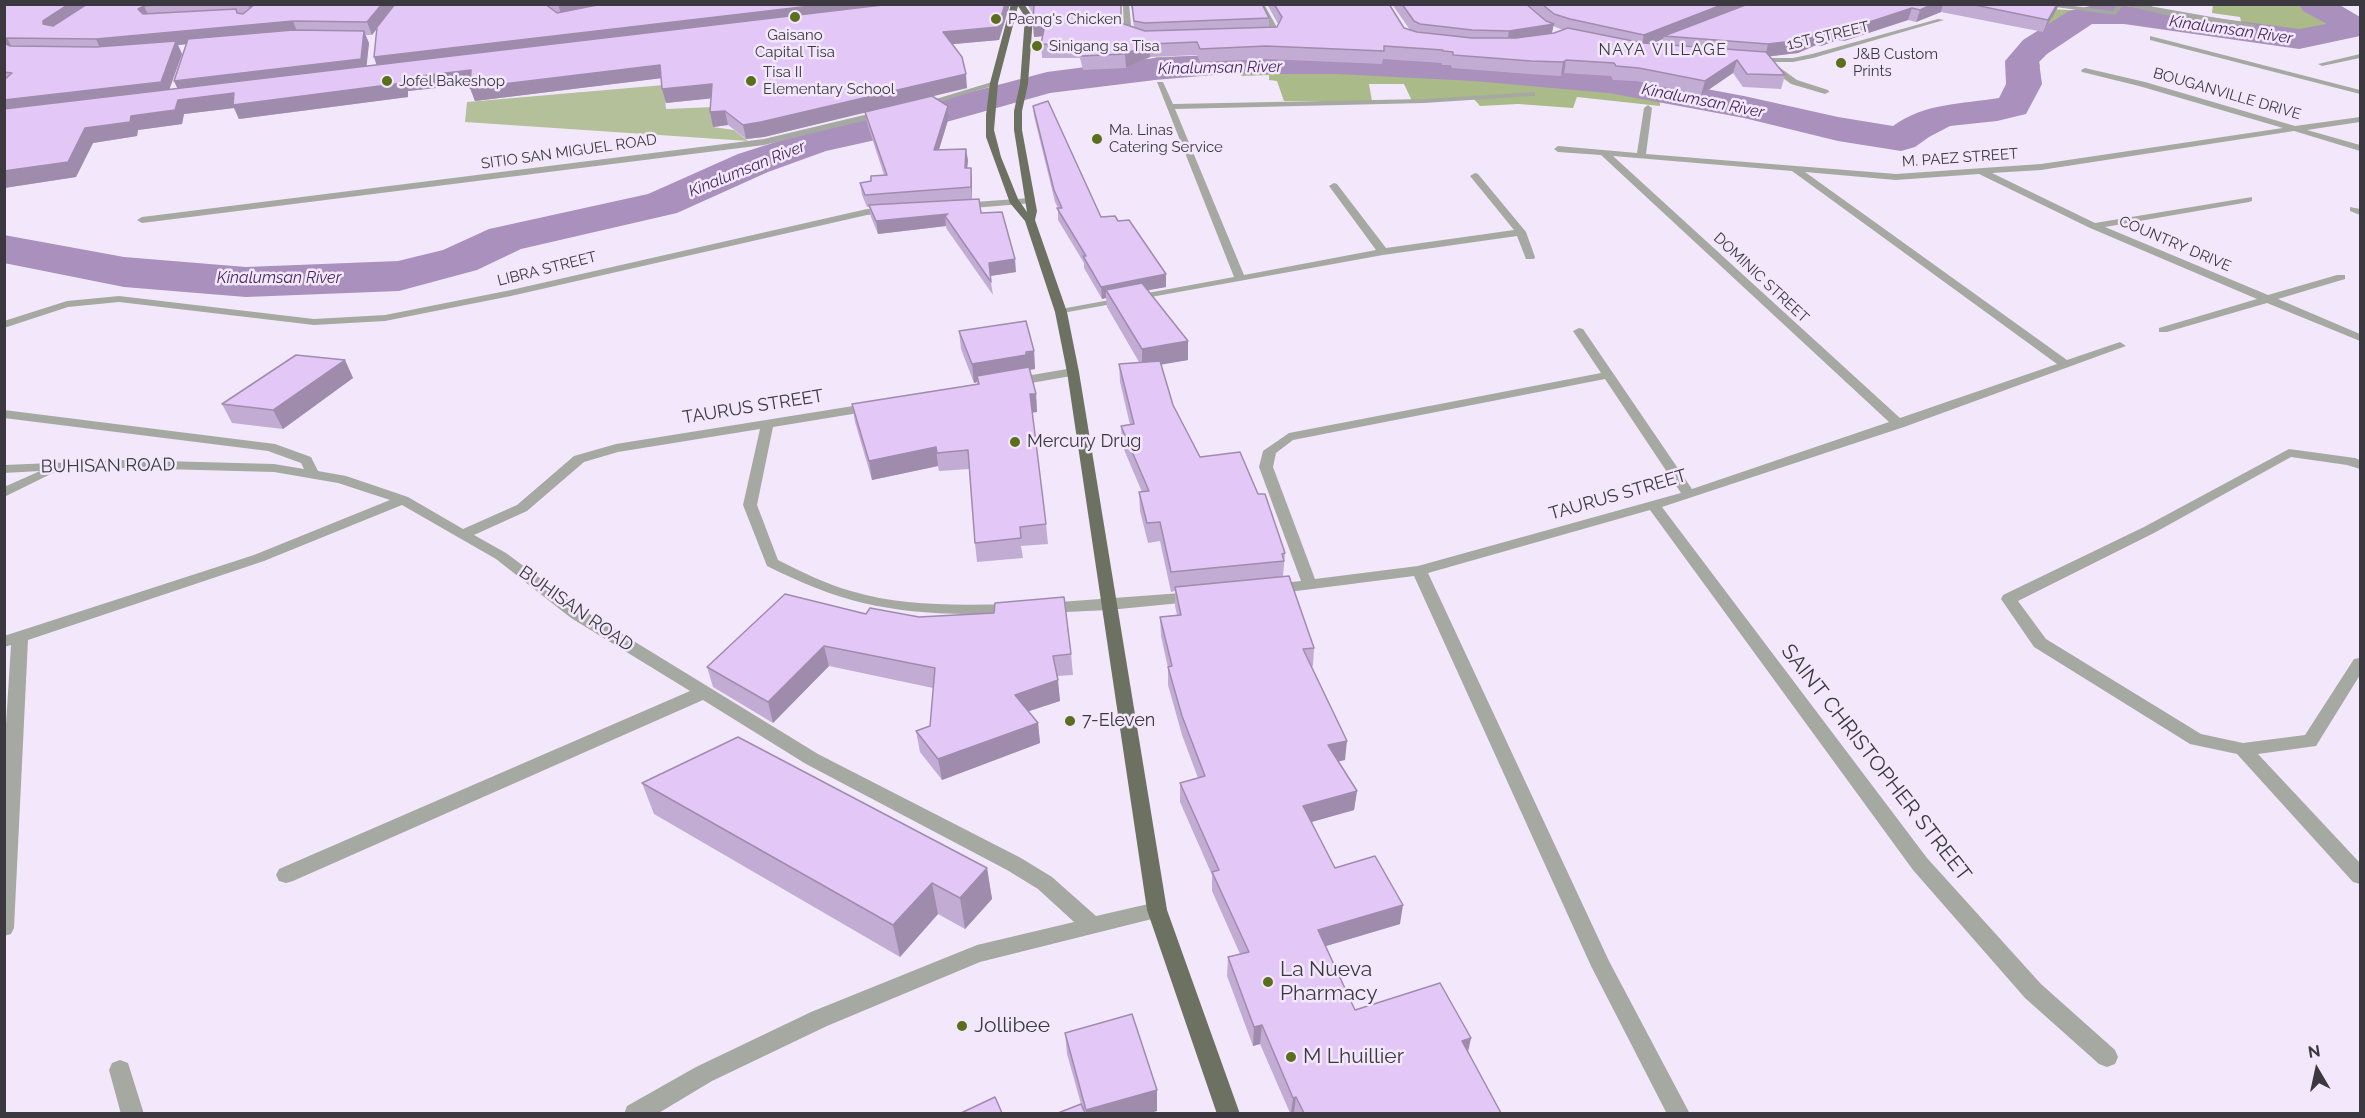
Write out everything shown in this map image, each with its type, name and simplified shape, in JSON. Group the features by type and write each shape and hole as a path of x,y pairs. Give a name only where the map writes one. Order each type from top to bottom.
{"main road":[{"path":"1015,4 990,111 990,132 994,152 1018,212 1030,220"},
{"path":"1020,4 1029,17 1024,84 1018,111 1018,130 1032,211 1030,220 1061,312 1073,372 1156,910 1229,1113"}],"street":[{"path":"1126,4 1128,36 1144,40"},
{"path":"1252,37 1273,35 1275,31 1260,4"},
{"path":"2036,4 2115,13 2121,4"},
{"path":"2127,4 2157,12 2253,25"},
{"name":"1ST STREET","path":"1742,59 1793,60 1940,20"},
{"path":"2153,38 2361,92"},
{"path":"2322,64 2361,56"},
{"path":"1765,61 1794,82 1825,92"},
{"name":"BOUGANVILLE DRIVE","path":"2085,70 2142,84 2361,148"},
{"path":"1160,84 1240,279"},
{"path":"914,106 995,86"},
{"path":"1170,108 1424,101 1532,94"},
{"path":"1641,157 1647,108"},
{"name":"SITIO SAN MIGUEL ROAD","path":"142,220 764,142 891,112"},
{"name":"M. PAEZ STREET","path":"1558,149 1896,177 1982,172 2101,160 2361,119"},
{"name":"DOMINIC STREET","path":"1604,153 1899,424"},
{"path":"1796,169 2066,365"},
{"name":"COUNTRY DRIVE","path":"1982,172 2094,226 2361,338"},
{"path":"1475,176 1521,232 1530,257"},
{"path":"1334,186 1383,252"},
{"path":"2094,226 2249,199"},
{"path":"947,207 1030,201"},
{"name":"LIBRA STREET","path":"4,325 67,304 119,299 314,322 385,318 511,293 867,212 901,210"},
{"path":"1061,312 1383,252 1521,232"},
{"path":"2163,330 2341,277"},
{"path":"1579,331 1689,495"},
{"name":"TAURUS STREET","path":"1262,590 1419,571 1689,495 2120,346"},
{"path":"1002,384 1073,372"},
{"path":"1310,585 1266,467 1270,451 1289,437 1608,375"},
{"name":"TAURUS STREET","path":"462,535 522,508 579,459 616,448 885,405"},
{"path":"4,414 270,447 306,460 313,474"},
{"path":"767,425 750,505 772,563 813,583 856,598 942,610 1109,605 1215,595"},
{"path":"2361,465 2350,461 2289,453 2149,530 2009,599 2040,643 2196,740 2242,749 2310,741 2361,663"},
{"path":"4,494 62,465"},
{"name":"BUHISAN ROAD","path":"4,469 62,465 226,465 274,468 341,479 403,500 501,556 577,614 812,759 1014,864 1045,883 1092,925"},
{"path":"4,928 12,640 259,558 403,500"},
{"name":"SAINT CHRISTOPHER STREET","path":"1653,505 1920,864 2033,991 2107,1057"},
{"path":"1419,571 1601,966 1679,1113"},
{"path":"286,875 702,693"},
{"path":"2242,749 2361,876"},
{"path":"635,1113 704,1074 819,1018 977,954 1156,910"},
{"path":"120,1070 133,1113"}],"green space":[{"path":"2152,4 2152,12 2175,16 2173,21 2117,13 2121,5"},
{"path":"2213,5 2314,5 2360,26 2360,30 2333,40 2303,43 2200,31 2201,28 2135,20 2110,20 2085,26 2071,35 2039,60 2040,67 2011,64 2012,59 2022,48 2041,43 2055,35 2043,32 2051,9 2117,13 2294,38 2315,33 2242,25 2240,17 2212,13"},
{"path":"1195,56 1200,62 1210,63 1382,64 1383,61 1555,78 1575,76 1635,81 1690,93 1684,99 1660,95 1660,106 1577,97 1573,108 1518,104 1480,106 1472,97 1412,101 1404,84 1369,84 1372,101 1284,101 1277,81 1269,80 1269,75 1242,76 1239,73 1215,73 1213,70 1132,75 1079,83 1035,95 1037,84 1091,76 1095,70 1136,64 1157,57"},
{"path":"664,85 666,109 714,107 713,127 734,130 748,141 465,122 467,102"}],"building":[{"path":"4,4 69,4 43,21 43,24 53,26 87,4 166,4 144,6 138,9 143,14 236,9 237,13 243,14 255,4 382,4 367,22 293,21 96,39 7,38 4,42"},
{"path":"395,4 545,4 557,13 602,4 827,4 374,57 377,27"},
{"path":"891,4 1005,4 998,27 943,32 962,57 966,74 761,122 743,125 725,111 710,112 712,84 662,89 660,65 470,88 471,70 403,78 403,83 233,105 234,93 178,100 175,110 131,116 130,122 85,128 68,162 4,171 4,109"},
{"path":"1034,4 1121,4 1121,23 1145,31 1277,27 1282,17 1274,4 1389,4 1404,28 1417,32 1472,38 1516,38 1554,33 1568,28 1643,43 1766,52 1785,75 1747,74 1737,60 1705,81 1639,68 1616,66 1614,63 1566,60 1563,62 1531,61 1453,55 1453,52 1443,50 1384,46 1384,51 1266,46 1200,49 1197,42 1150,44 1125,54 1082,56 1079,45 1041,44 1045,24 1033,25"},
{"path":"1132,4 1262,4 1269,18 1145,23 1134,21"},
{"path":"1402,4 1526,4 1546,21 1554,24 1509,31 1472,30 1420,24 1414,21"},
{"path":"1542,4 1724,4 1644,35 1570,19 1554,14"},
{"path":"1748,4 1933,4 1920,10 1912,8 1848,29 1841,27 1825,34 1819,32 1801,40 1768,44 1664,36"},
{"path":"1970,4 2057,4 2048,20"},
{"path":"293,30 364,31 361,59 174,81 188,39"},
{"path":"176,41 161,82 4,100 4,80 12,73 4,72 4,43 10,46 96,47"},
{"path":"932,96 948,106 934,150 966,149 965,168 971,168 971,187 865,195 860,183 871,181 871,176 887,175 865,112"},
{"path":"1048,101 1101,217 1115,216 1118,221 1129,220 1166,274 1101,287 1083,256 1086,256 1057,208 1062,208 1054,190 1033,106"},
{"path":"979,199 981,213 1002,212 1015,259 989,263 991,282 945,216 948,214 876,221 869,205"},
{"path":"1142,283 1188,341 1142,349 1106,290"},
{"path":"1026,321 1034,351 1026,352 1026,355 972,364 959,331"},
{"path":"296,355 345,360 273,410 222,404"},
{"path":"1160,361 1173,405 1200,457 1240,452 1258,494 1265,494 1285,553 1282,554 1284,561 1171,572 1160,522 1147,523 1139,492 1149,491 1121,426 1134,424 1119,364"},
{"path":"1029,367 1036,394 1030,394 1046,524 1020,527 1021,538 975,543 968,450 937,453 936,447 869,461 852,404 979,384 977,376"},
{"path":"1289,576 1314,648 1303,649 1347,741 1328,745 1357,791 1303,806 1335,868 1375,856 1403,905 1318,930 1355,1010 1440,983 1471,1038 1462,1041 1501,1113 1304,1113 1296,1097 1293,1098 1262,1025 1254,1027 1228,957 1249,952 1212,872 1219,870 1180,783 1205,776 1182,716 1168,667 1172,666 1160,617 1181,615 1175,587"},
{"path":"785,594 866,614 870,608 919,617 994,613 995,603 1064,597 1071,654 1053,656 1058,680 1015,695 1038,723 938,759 916,731 930,726 935,668 824,646 768,702 707,667"},
{"path":"738,737 987,868 960,898 932,883 893,925 642,783"},
{"path":"1132,1014 1157,1090 1086,1110 1065,1033"},
{"path":"995,1097 1002,1113 961,1113"},
{"path":"1081,1104 1085,1113 1058,1113"}],"waterway":[{"name":"Kinalumsan River","path":"4,249 124,272 246,282 399,276 460,260 505,239 661,204 753,163 815,142 893,125 1047,83 1155,69 1225,64 1337,64 1474,70 1609,82 1744,107 1838,129 1901,139 1915,128 1941,117 2013,106 2024,84 2022,61 2035,47 2080,18 2090,15 2124,15 2299,39 2351,29 2352,25 2314,4"}],"place":[{"name":"Gaisano Capital Tisa","path":"795,17"},
{"name":"Paeng's Chicken","path":"996,19"},
{"name":"Sinigang sa Tisa","path":"1037,46"},
{"name":"J&B Custom Prints","path":"1841,63"},
{"name":"Jofel Bakeshop","path":"387,81"},
{"name":"Tisa II Elementary School","path":"751,81"},
{"name":"Ma. Linas Catering Service","path":"1097,139"},
{"name":"Mercury Drug","path":"1015,442"},
{"name":"7-Eleven","path":"1070,721"},
{"name":"La Nueva Pharmacy","path":"1268,982"},
{"name":"Jollibee","path":"962,1026"},
{"name":"M Lhuillier","path":"1291,1057"}],"district":[{"name":"NAYA VILLAGE","path":"1663,50"}]}
